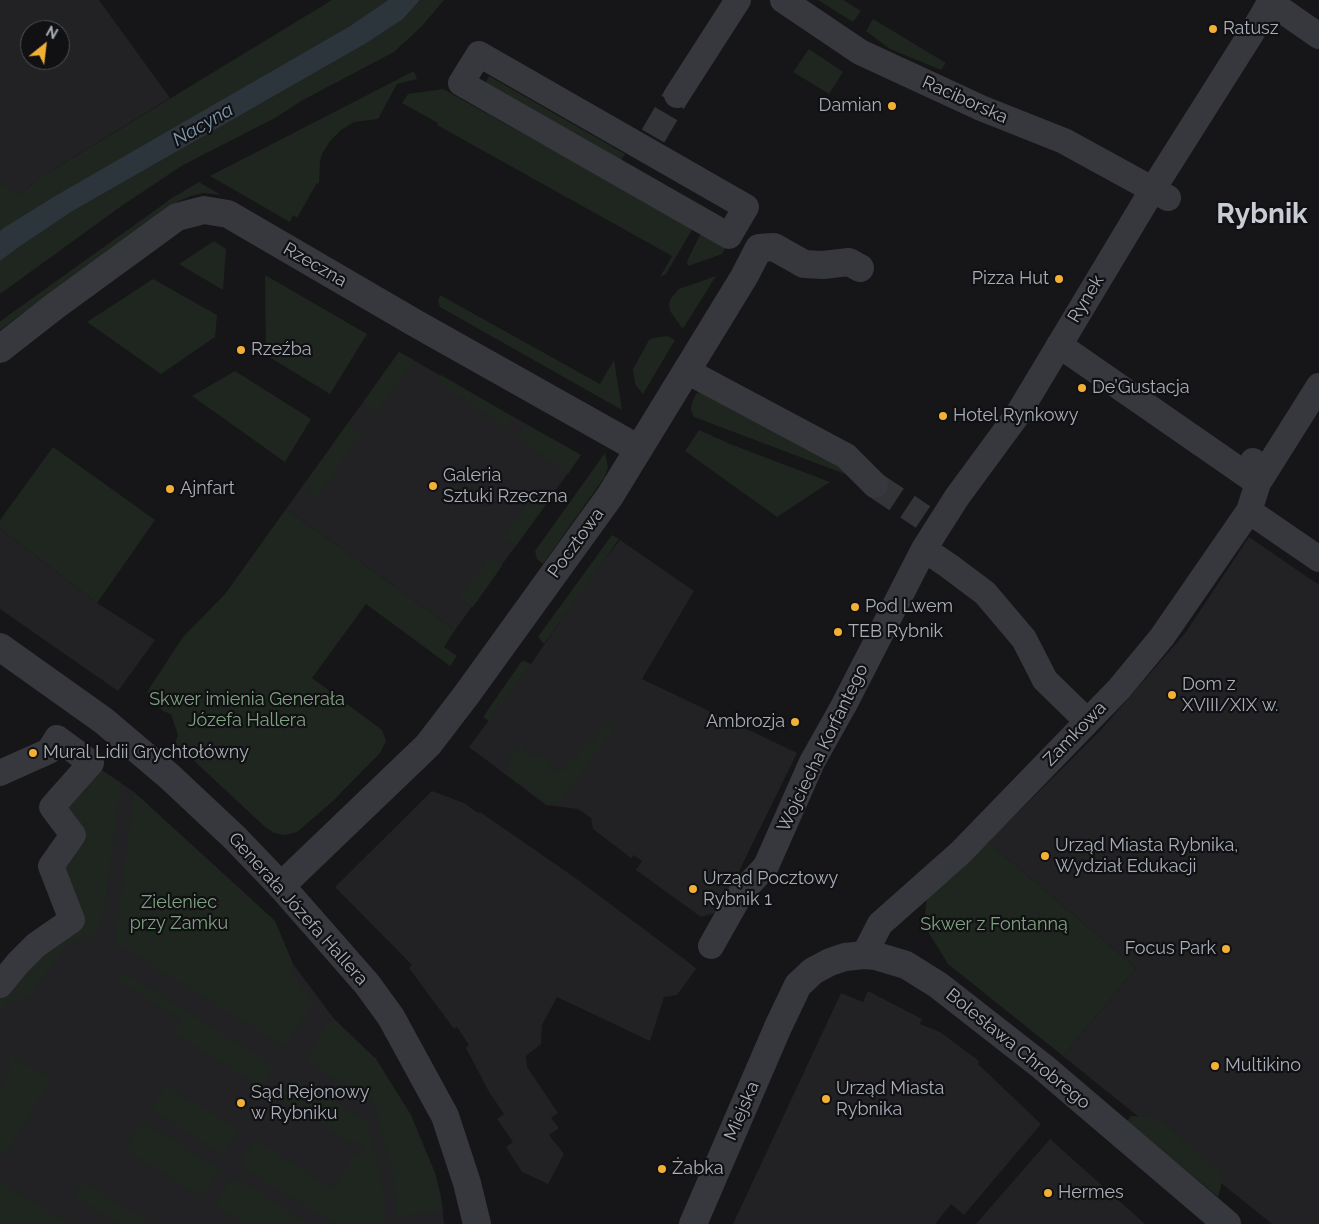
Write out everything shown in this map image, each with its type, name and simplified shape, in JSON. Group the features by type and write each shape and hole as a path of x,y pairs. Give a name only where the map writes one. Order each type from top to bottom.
{"street":[{"path":"677,95 738,0"},
{"name":"Raciborska","path":"783,0 860,52 980,108 1064,142 1161,193"},
{"path":"1270,1 1278,29"},
{"path":"1270,1 1319,36"},
{"name":"Rynek","path":"1066,344 1161,193 1270,1"},
{"path":"479,54 650,143 746,207 729,236 629,179 461,83 479,54"},
{"path":"629,179 650,143"},
{"name":"Rzeczna","path":"0,349 176,217 204,210 228,214 415,323 639,449"},
{"name":"Pocztowa","path":"282,886 428,745 467,694 610,496 744,277 759,248 774,246 804,264 824,265 849,262 860,268"},
{"path":"1066,344 1254,486 1319,559"},
{"name":"Wojciecha Korfantego","path":"711,946 742,893 766,866 812,762 844,705 924,549 930,522 957,497 1018,414 1066,344"},
{"path":"698,377 846,456 875,485"},
{"path":"1254,486 1319,386"},
{"name":"Zamkowa","path":"864,955 880,924 960,853 1119,689 1162,637 1254,486"},
{"path":"924,549 985,593 1024,639 1045,680 1087,720"},
{"name":"Generała Józefa Hallera","path":"0,647 104,721 170,777 235,838 282,886 367,984 391,1017 445,1116 467,1182 477,1224"},
{"path":"0,773 49,751 57,738 91,763 52,807 73,835 51,866 72,920 36,944 0,985"},
{"name":"Bolesława Chrobrego","path":"791,998 803,980 822,966 838,958 864,955 876,956 906,965 938,984 1050,1073 1227,1224"},
{"name":"Miejska","path":"693,1224 791,998"}],"shaded area":[{"path":"0,0 99,0 170,98 38,179 0,211"},
{"path":"399,352 581,455 455,630 286,509"},
{"path":"0,528 97,603 155,640 118,691 0,609"},
{"name":"Focus Park","path":"1249,537 1319,585 1319,1224 1272,1224 1063,1056 1136,968 988,842 1100,731 1186,632"},
{"path":"620,540 694,591 642,679 797,753 719,912 701,917 636,870 642,861 634,855 631,858 593,829 591,818 578,809 546,805 469,747 531,664 595,571"},
{"path":"91,763 134,792 275,921 293,964 335,1020 376,1059 421,1140 435,1173 441,1196 444,1224 0,1224 0,985 72,920"},
{"path":"432,791 464,803 478,813 480,812 574,877 696,969 677,995 664,997 650,1041 557,997 542,1025 541,1044 526,1056 527,1067 558,1113 551,1118 559,1128 549,1135 564,1154 548,1184 522,1172 506,1147 513,1142 497,1119 504,1114 489,1092 466,1048 469,1045 457,1027 454,1029 409,968 412,965 335,887"},
{"path":"868,991 922,1019 920,1024 940,1032 979,1061 978,1064 1041,1124 964,1215 951,1204 935,1224 733,1224 841,993 863,1002"},
{"name":"Hermes","path":"1050,1139 1145,1224 976,1224"}],"green space":[{"path":"332,0 388,0 350,26 58,195 0,231 0,183 19,195 38,179"},
{"path":"420,0 444,0 422,26 394,52 301,101 275,118 183,165 120,207 0,294 0,261 19,247 71,212 365,44 403,19"},
{"path":"818,0 843,0 861,11 853,22"},
{"path":"873,19 946,63 941,70 890,49 866,31"},
{"path":"809,49 843,72 829,94 793,72"},
{"path":"414,71 417,79 397,84 378,119 354,122 341,130 330,141 320,161 319,184 317,183 297,218 293,215 290,222 210,176"},
{"path":"489,76 625,154 620,163 484,86"},
{"path":"443,89 693,228 666,274 660,277 672,256 437,125 438,123 402,103 408,94"},
{"path":"199,182 221,195 203,193 177,202 0,330 0,322 2,320 172,198"},
{"path":"702,231 725,246 725,249 722,254 688,266 687,261"},
{"path":"214,241 226,249 223,290 179,264"},
{"path":"265,275 367,334 330,394 266,355"},
{"path":"716,276 682,328 670,311 669,304 671,298 679,289"},
{"path":"153,279 217,315 215,337 161,374 87,322"},
{"path":"440,295 600,384 614,360 622,410 440,307 438,301"},
{"path":"667,336 675,340 643,394 635,384 633,369 649,340"},
{"path":"399,352 414,360 376,414 362,404"},
{"path":"235,371 311,419 285,462 192,396"},
{"path":"441,375 513,417 505,429 437,380"},
{"path":"701,391 850,468 845,474 694,417 691,410 692,403 696,394"},
{"path":"348,423 362,433 317,497 303,487"},
{"path":"526,424 581,455 568,474 517,437"},
{"path":"699,430 730,444 830,482 777,517 685,451"},
{"path":"53,447 155,520 97,603 0,528 0,520"},
{"path":"605,453 608,468 604,478 543,564 537,559 535,551"},
{"path":"537,489 550,499 516,546 503,537"},
{"name":"Skwer imienia Generała Józefa Hallera","path":"286,509 455,630 444,647 457,656 450,666 366,604 312,678 382,730 386,741 380,753 333,801 297,832 284,835 274,833 264,826 175,743 178,735 171,714 163,711 147,692 183,637 225,594"},
{"path":"612,535 619,539 544,644 538,637"},
{"path":"489,556 502,566 473,607 459,598"},
{"path":"524,661 531,664 489,721 483,717 521,662"},
{"path":"607,722 615,728 563,798 556,804 545,802 510,777 507,771 507,760 520,745 536,758 539,754 550,763 553,772 567,769 567,762 571,756 576,758 590,738 594,741"},
{"path":"91,763 121,783 105,906 98,933 65,947 29,996 6,1004 0,1013 0,985 72,920 51,866 73,835 52,807"},
{"name":"Zieleniec przy Zamku","path":"134,792 275,921 293,964 292,975 313,1002 286,1046 118,944 115,940"},
{"name":"Skwer z Fontanną","path":"988,842 1136,968 1063,1056 948,964 924,925 928,887"},
{"path":"123,972 274,1066 261,1087 173,1032 181,1020 117,981"},
{"path":"335,1020 376,1059 411,1115 435,1173 443,1210 398,1217 391,1165 374,1104 309,1062 309,1056 329,1021"},
{"path":"10,1055 51,1079 5,1157 0,1154 0,1089 8,1079"},
{"path":"293,1077 367,1121 383,1189 385,1220 383,1224 335,1224 244,1168 242,1161 255,1140 334,1189 356,1153 361,1156 362,1144 356,1141 353,1145 280,1099"},
{"path":"166,1085 238,1130 224,1155 151,1110"},
{"path":"1131,1116 1156,1117 1224,1176 1218,1197 1127,1121"},
{"path":"143,1122 220,1168 202,1198 125,1149"},
{"path":"230,1179 238,1179 308,1224 245,1224 215,1205"},
{"path":"0,1182 70,1224 0,1224"},
{"path":"82,1182 152,1224 120,1224 74,1196"}],"water":[{"name":"Nacyna","path":"388,0 420,0 403,19 365,44 71,212 0,261 0,231 5,227 350,26"}],"tunnel":[{"path":"653,136 677,95"},
{"path":"875,485 923,517"}],"place":[{"name":"Ratusz","path":"1213,29"},
{"name":"Damian","path":"892,106"},
{"name":"Pizza Hut","path":"1059,279"},
{"name":"Rzeźba","path":"241,350"},
{"name":"De’Gustacja","path":"1082,388"},
{"name":"Hotel Rynkowy","path":"943,416"},
{"name":"Galeria Sztuki Rzeczna","path":"433,486"},
{"name":"Ajnfart","path":"170,489"},
{"name":"Pod Lwem","path":"855,607"},
{"name":"TEB Rybnik","path":"838,632"},
{"name":"Dom z XVIII/XIX w.","path":"1172,695"},
{"name":"Ambrozja","path":"795,722"},
{"name":"Mural Lidii Grychtołówny","path":"33,753"},
{"name":"Urząd Miasta Rybnika, Wydział Edukacji","path":"1045,856"},
{"name":"Urząd Pocztowy Rybnik 1","path":"693,889"},
{"name":"Focus Park","path":"1226,949"},
{"name":"Multikino","path":"1215,1066"},
{"name":"Urząd Miasta Rybnika","path":"826,1099"},
{"name":"Sąd Rejonowy w Rybniku","path":"241,1103"},
{"name":"Żabka","path":"662,1169"},
{"name":"Hermes","path":"1048,1193"}],"district":[{"name":"Rybnik","path":"1262,215"}]}
